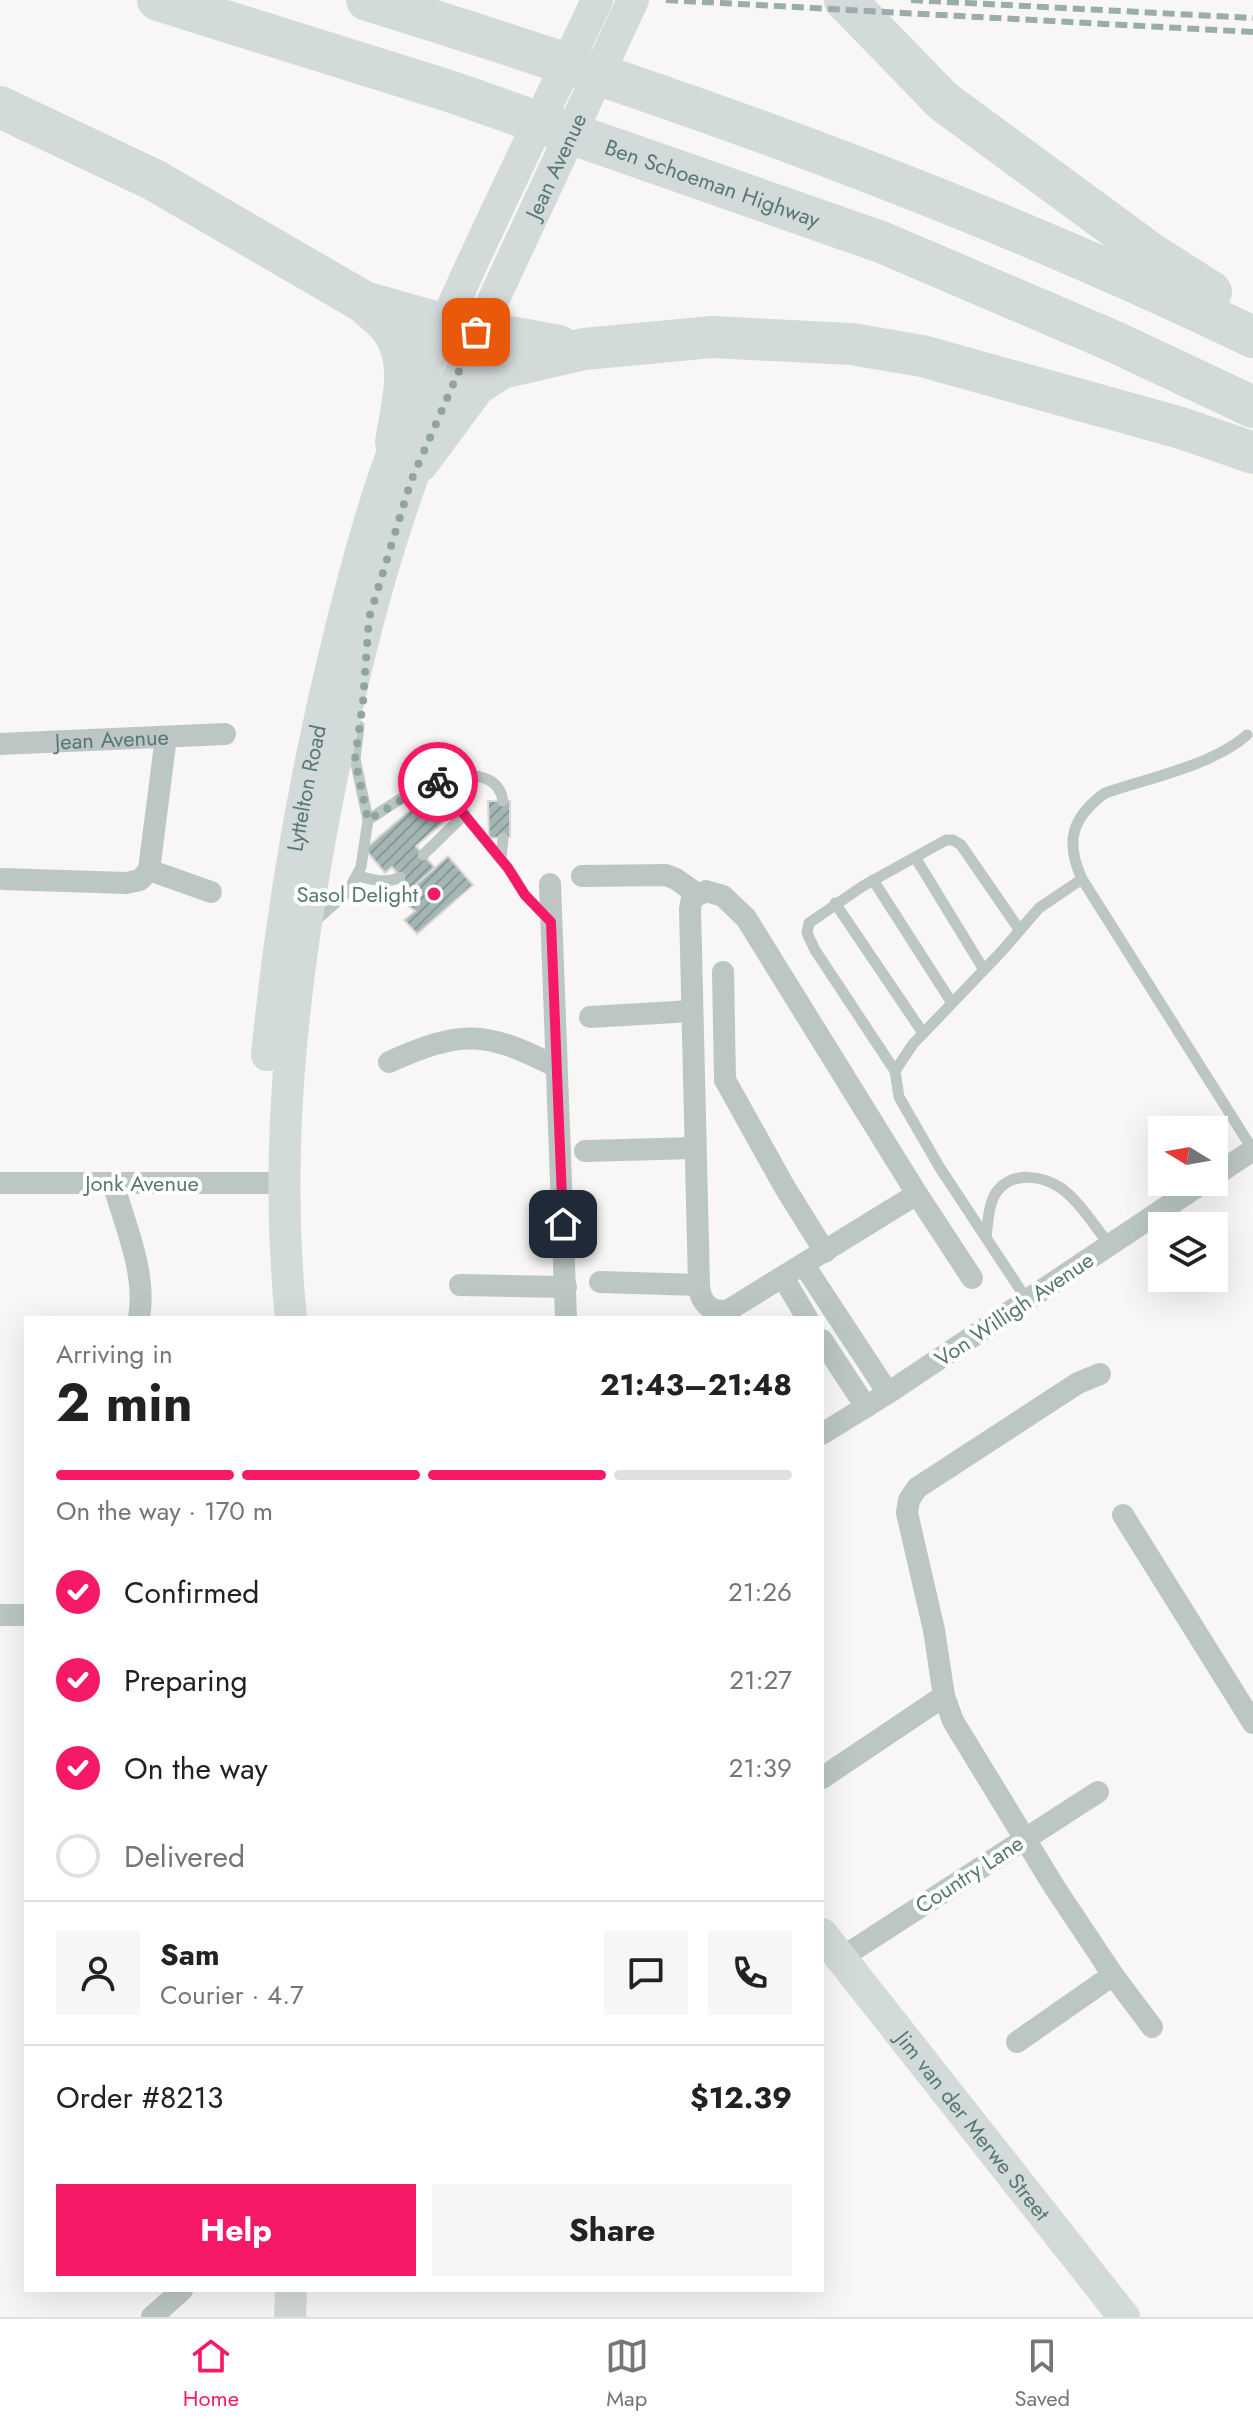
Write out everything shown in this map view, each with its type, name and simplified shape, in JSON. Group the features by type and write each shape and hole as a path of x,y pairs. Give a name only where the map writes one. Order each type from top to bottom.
{"highway":[{"name":"Ben Schoeman Highway","path":"158,0 449,91 881,242 1115,342 1253,407"},
{"path":"367,0 659,96 920,191 1153,289 1253,337"},
{"path":"845,0 943,101 1150,253 1253,318"},
{"path":"0,107 154,180 364,302 461,329 584,349"},
{"path":"364,302 391,329 405,366 407,452"},
{"path":"407,452 475,385 501,368 584,349 712,337 851,344 922,356 1181,428 1253,453"}],"main road":[{"name":"Jean Avenue","path":"461,329 597,0"},
{"name":"Jean Avenue","path":"461,329 633,0"},
{"name":"Lyttelton Road","path":"270,1316 273,1183 266,1066 278,943 298,819 320,712 353,580 461,329"},
{"name":"Lyttelton Road","path":"291,1316 283,1230 273,1183 303,932 338,746 369,618 404,499 407,452"},
{"name":"Jim van der Merwe Street","path":"832,1946 1124,2317"},
{"path":"290,2317 291,2292"},
{"path":"311,2292 312,2317"}],"street":[{"name":"Jean Avenue","path":"0,744 225,734"},
{"path":"3,879 126,883 140,880 149,870 166,737"},
{"path":"149,870 211,892"},
{"path":"582,876 666,875 697,894"},
{"path":"550,884 566,1316"},
{"path":"917,1194 727,1311 707,1313 699,1285 695,1148 690,909 692,898 697,894 706,891 723,896 746,918 972,1278"},
{"path":"723,972 725,1080 825,1252"},
{"path":"590,1017 692,1011"},
{"path":"389,1062 431,1043 464,1037 508,1043 555,1066"},
{"path":"585,1151 695,1148"},
{"path":"1228,1167 1253,1150"},
{"name":"Jonk Avenue","path":"0,1183 273,1183"},
{"path":"113,1183 136,1261 139,1316"},
{"name":"Von Willigh Avenue","path":"824,1433 1183,1196"},
{"path":"804,1265 888,1393"},
{"path":"783,1277 806,1316"},
{"path":"600,1282 699,1285"},
{"path":"460,1285 566,1287"},
{"path":"824,1343 866,1407"},
{"path":"1100,1374 1078,1383 932,1477 917,1488 909,1500 907,1513 934,1630 944,1696 962,1739 1113,1975 1152,2027"},
{"path":"1123,1515 1247,1698 1253,1723"},
{"path":"0,1615 24,1615"},
{"path":"824,1777 944,1696"},
{"name":"Country Lane","path":"832,1946 1024,1838 1098,1792"},
{"path":"1017,2042 1113,1975"},
{"path":"152,2317 180,2292"}],"lane":[{"path":"364,688 369,618"},
{"path":"303,932 347,893 358,876 368,820 355,759 361,715"},
{"path":"1247,735 1231,749 1105,793 1080,817 1072,840 1072,853 1082,879 1253,1150"},
{"path":"368,820 428,784 447,779 488,778 498,786 503,801"},
{"path":"447,779 450,794 525,895 551,922"},
{"path":"423,855 465,814"},
{"path":"501,860 503,838"},
{"path":"1019,929 961,845 946,840 835,903 809,923 807,933 895,1071 899,1097 940,1168 1027,1300"},
{"path":"915,857 984,970"},
{"path":"358,876 377,881 400,877"},
{"path":"895,1071 923,1033 1039,908 1082,879"},
{"path":"873,880 952,1003"},
{"path":"835,903 923,1033"},
{"path":"986,1238 991,1206 998,1190 1021,1177 1034,1177 1060,1188 1110,1245"}],"building":[{"path":"433,790 453,814 416,846 435,868 411,889 392,867 385,873 365,849"},
{"path":"488,801 510,801 510,837 489,838"},
{"name":"Sasol Delight","path":"448,856 473,885 417,934 404,920 415,911 400,899"}],"railway":[{"path":"666,0 1253,32"},
{"path":"911,0 1253,18"}],"way so far":[{"path":"438,782 428,784 368,820 355,759 356,739 363,702 369,618 387,555 418,462 476,332"}],"place":[{"name":"Sasol Delight","path":"434,894"}],"route":[{"path":"438,782 447,779 453,801 508,868 525,895 551,922 563,1224"}]}
